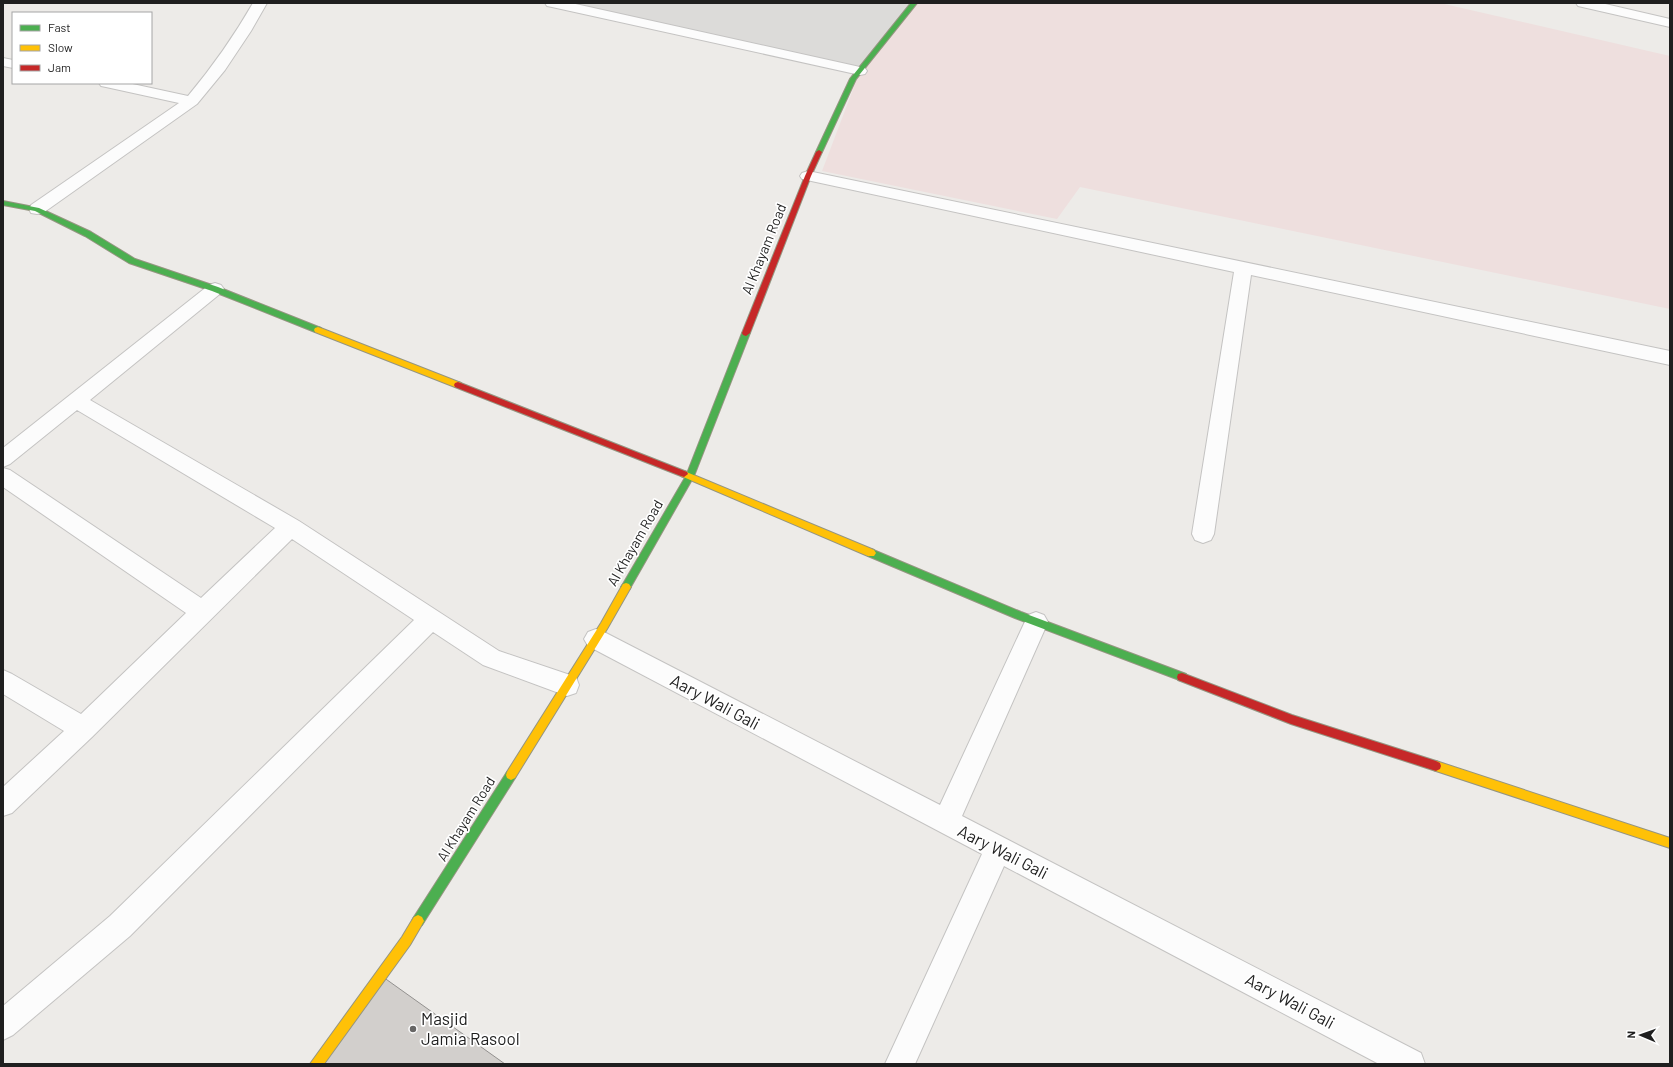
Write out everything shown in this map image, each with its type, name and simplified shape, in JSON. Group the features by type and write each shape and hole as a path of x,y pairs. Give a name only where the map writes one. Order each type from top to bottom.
{"street":[{"path":"37,209 192,100 218,70 244,31 260,3"},
{"path":"552,3 860,71"},
{"name":"Al Khayam Road","path":"316,1064 406,941 596,639 690,476 808,176 853,79 914,3"},
{"path":"1583,3 1670,23"},
{"path":"111,84 192,100"},
{"path":"808,176 1670,358"},
{"path":"3,203 37,209 88,234 132,261 215,290 690,476 1036,622 1290,719 1670,843"},
{"path":"1203,534 1243,268"},
{"path":"3,460 215,290"},
{"path":"77,401 291,527 491,658 567,685"},
{"path":"3,476 202,611"},
{"path":"3,804 83,729 202,611 291,527"},
{"path":"3,1024 120,926 431,619"},
{"path":"946,822 1036,622"},
{"name":"Aary Wali Gali","path":"596,639 1410,1064"},
{"path":"3,681 83,729"},
{"path":"900,1064 998,849"}],"shaded area":[{"path":"552,3 914,3 860,71"},
{"path":"914,3 1440,3 1670,56 1670,309 1080,187 1057,219 822,171 860,71"}],"building":[{"name":"Masjid Jamia Rasool","path":"383,977 505,1064 316,1064"}],"traffic: fast":[{"path":"819,152 853,79 914,3"},
{"path":"3,203 37,209 88,234 132,261 215,289 318,330"},
{"path":"626,587 690,476 746,333"},
{"path":"871,553 1018,615 1182,677"},
{"path":"418,921 511,775"}],"traffic: slow":[{"path":"318,330 458,385"},
{"path":"684,474 871,553"},
{"path":"511,775 604,626 626,587"},
{"path":"1436,766 1670,843"},
{"path":"316,1064 406,941 418,921"}],"traffic: jam":[{"path":"746,333 808,176 819,152"},
{"path":"458,385 684,474"},
{"path":"1182,677 1291,719 1436,766"}],"place":[{"name":"Masjid Jamia Rasool","path":"413,1029"}]}
